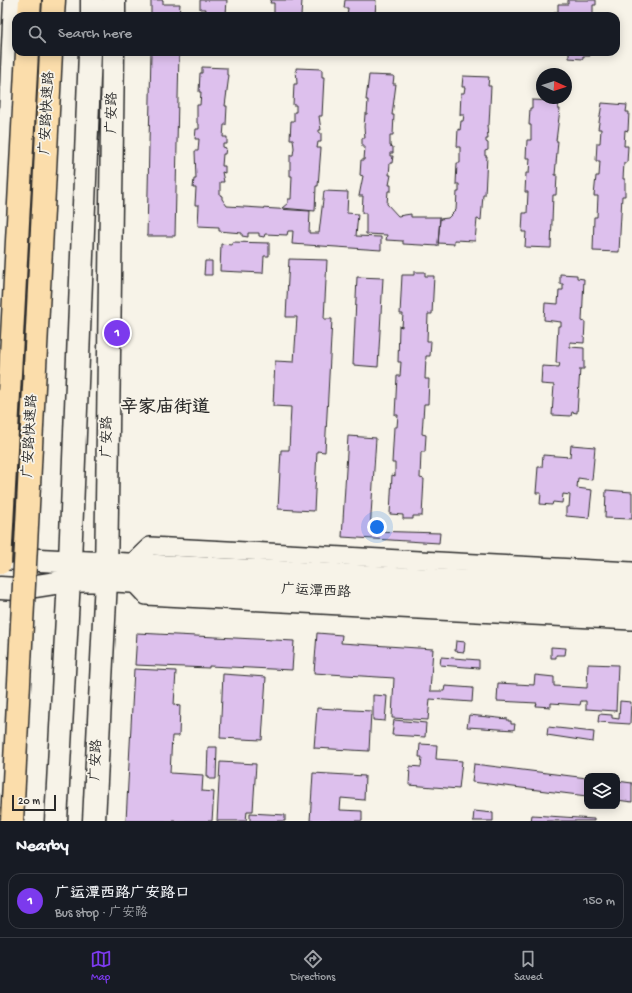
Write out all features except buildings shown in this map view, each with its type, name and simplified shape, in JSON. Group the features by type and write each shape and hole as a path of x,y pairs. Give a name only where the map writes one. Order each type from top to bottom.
{"highway":[{"path":"29,12 30,0"},
{"path":"53,12 54,0"},
{"name":"广安路快速路","path":"6,560 27,56"},
{"name":"广安路快速路","path":"10,821 51,56"}],"main road":[{"path":"14,12 15,0"},
{"path":"38,0 39,12"},
{"path":"92,0 92,12"},
{"path":"114,0 114,12"},
{"path":"0,343 13,56"},
{"path":"10,821 9,588 6,560 41,56"},
{"path":"56,821 69,571 90,56"},
{"name":"广安路","path":"94,821 107,572 113,56"},
{"name":"广运潭西路","path":"6,560 69,571 632,587"},
{"name":"广运潭西路","path":"9,588 69,571"},
{"name":"广运潭西路","path":"131,573 461,601 526,600 632,604"}],"street":[{"path":"632,571 150,546 131,573 146,596 632,621"}],"place":[{"name":"广运潭西路广安路口","path":"117,333"}],"district":[{"name":"辛家庙街道","path":"165,408"}]}
